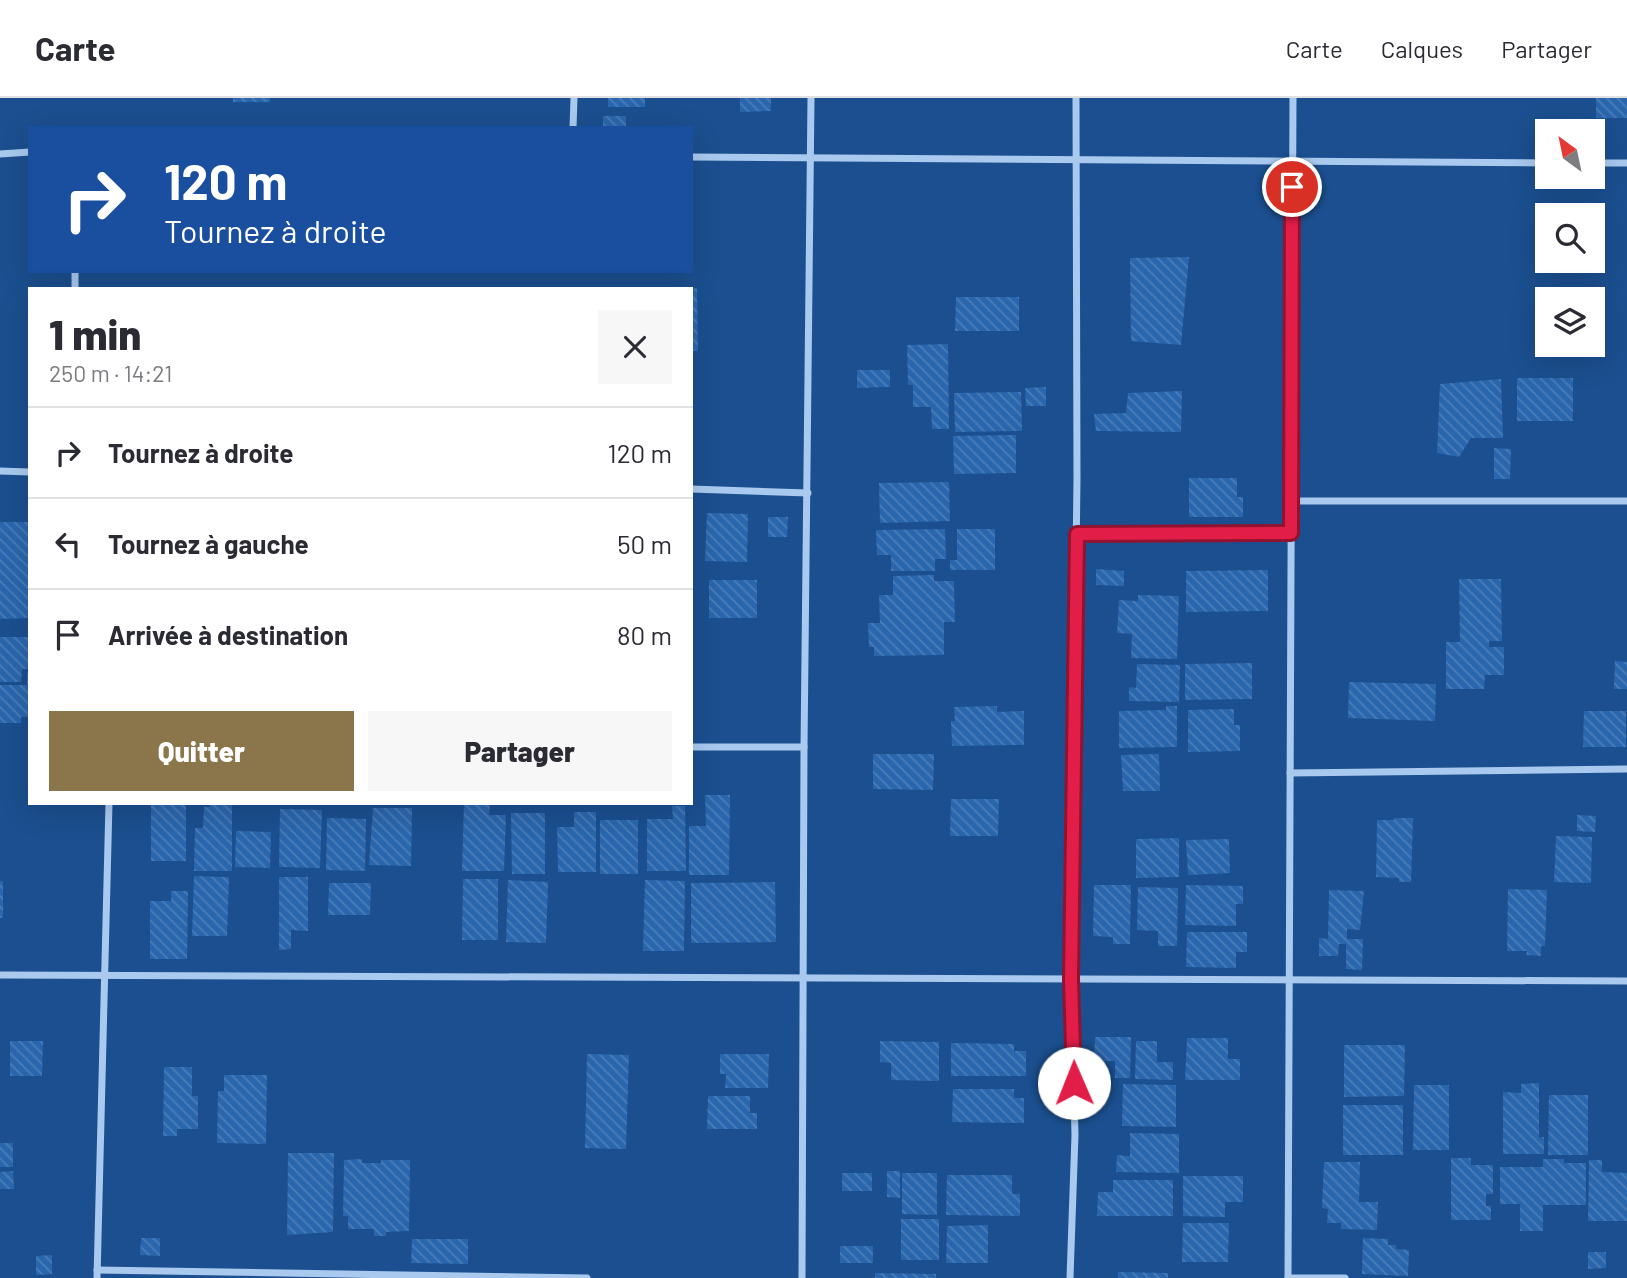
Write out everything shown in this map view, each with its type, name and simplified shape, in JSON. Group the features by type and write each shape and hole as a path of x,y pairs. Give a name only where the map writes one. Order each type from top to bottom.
{"street":[{"path":"573,126 574,98"},
{"path":"803,1278 804,747 811,98"},
{"path":"1070,1278 1075,1135 1071,979 1077,534 1076,98"},
{"path":"1293,98 1288,1278 1345,1278"},
{"path":"0,154 28,152"},
{"path":"693,157 1535,163"},
{"path":"1605,163 1627,163"},
{"path":"0,471 28,472"},
{"path":"693,489 808,493"},
{"path":"1291,501 1627,501"},
{"path":"1077,534 1291,533"},
{"path":"693,747 804,747"},
{"path":"1290,773 1627,769"},
{"path":"109,805 97,1274 587,1278"},
{"path":"0,975 1627,981"}],"building":[{"path":"233,98 270,98 270,102 233,102"},
{"path":"608,98 645,98 645,107 608,107"},
{"path":"740,98 771,98 771,111 740,112"},
{"path":"1596,98 1627,98 1627,118 1596,118"},
{"path":"603,116 626,116 626,126 603,126"},
{"path":"1189,257 1181,345 1131,341 1130,258"},
{"path":"697,288 698,351 693,351 693,289"},
{"path":"956,297 1019,297 1019,331 955,331"},
{"path":"948,344 949,429 932,429 931,407 913,407 913,385 908,385 907,345"},
{"path":"857,370 890,370 890,387 857,388"},
{"path":"1517,378 1573,378 1573,421 1517,421"},
{"path":"1501,379 1503,438 1471,438 1459,457 1437,453 1440,384"},
{"path":"1046,387 1046,406 1026,406 1025,388"},
{"path":"1182,391 1181,432 1096,431 1094,414 1126,413 1128,393"},
{"path":"1021,392 1022,431 955,432 954,393"},
{"path":"1016,435 1016,473 954,474 953,436"},
{"path":"1494,448 1511,449 1510,479 1494,479"},
{"path":"1189,478 1237,478 1237,497 1243,497 1243,517 1189,517"},
{"path":"949,482 950,521 880,523 879,483"},
{"path":"707,513 748,514 747,562 705,561"},
{"path":"768,517 788,517 787,537 768,537"},
{"path":"0,522 28,522 28,618 0,619"},
{"path":"945,529 946,559 935,559 935,571 891,571 891,555 877,555 876,530"},
{"path":"957,529 995,529 995,570 950,570 950,560 957,560"},
{"path":"1096,569 1124,571 1124,586 1096,585"},
{"path":"1268,570 1268,611 1186,612 1186,571"},
{"path":"934,575 934,581 954,581 955,622 944,622 944,655 874,656 874,647 869,647 868,623 880,623 879,595 893,595 893,576"},
{"path":"1459,579 1501,579 1502,641 1489,641 1489,647 1504,647 1504,675 1485,675 1484,689 1446,689 1446,642 1460,642"},
{"path":"709,580 757,580 757,618 709,618"},
{"path":"1138,595 1179,596 1177,659 1131,658 1132,634 1117,633 1119,600 1138,601"},
{"path":"0,637 28,637 28,669 22,669 21,682 0,682"},
{"path":"1615,661 1627,662 1627,689 1614,689"},
{"path":"1252,663 1252,699 1185,700 1185,664"},
{"path":"1137,664 1180,665 1179,702 1129,701 1129,687 1136,688"},
{"path":"28,673 28,717 21,717 21,723 0,723 0,685 27,685"},
{"path":"1349,682 1436,684 1435,721 1348,718"},
{"path":"997,706 997,712 1024,711 1024,745 952,746 951,721 955,721 954,707"},
{"path":"1166,706 1177,706 1177,747 1119,748 1119,711 1166,710"},
{"path":"1234,709 1234,725 1240,725 1240,751 1188,752 1188,710"},
{"path":"1584,711 1626,711 1626,747 1583,747"},
{"path":"873,754 934,754 933,790 873,789"},
{"path":"1159,754 1160,791 1123,791 1121,755"},
{"path":"705,795 730,795 729,875 689,875 689,826 706,826"},
{"path":"951,799 999,799 998,836 950,836"},
{"path":"151,805 186,805 186,861 151,861"},
{"path":"232,805 232,871 194,871 195,828 203,828 204,807"},
{"path":"464,805 490,805 489,815 506,815 504,871 462,871"},
{"path":"672,806 685,806 686,871 647,871 647,819 673,819"},
{"path":"373,808 412,808 411,866 369,865"},
{"path":"280,809 322,810 320,868 279,867"},
{"path":"574,812 596,812 596,872 558,872 557,827 574,827"},
{"path":"511,813 545,813 545,874 512,874"},
{"path":"1577,815 1596,816 1595,832 1577,831"},
{"path":"327,818 366,819 365,871 326,870"},
{"path":"1413,818 1411,882 1399,882 1399,878 1376,877 1377,820"},
{"path":"600,820 638,820 638,874 600,874"},
{"path":"236,831 271,832 270,868 235,867"},
{"path":"1556,836 1592,837 1591,883 1554,882"},
{"path":"1179,838 1179,877 1136,878 1136,839"},
{"path":"1229,839 1230,873 1188,875 1186,840"},
{"path":"194,876 229,877 227,936 192,936"},
{"path":"279,877 308,877 308,931 291,930 291,949 279,950"},
{"path":"463,879 498,879 498,940 462,940"},
{"path":"508,880 548,882 546,943 506,942"},
{"path":"645,880 685,881 684,951 643,951"},
{"path":"0,881 3,881 3,918 0,918"},
{"path":"775,882 776,942 691,943 691,883"},
{"path":"329,883 371,883 370,915 328,915"},
{"path":"1094,885 1131,885 1130,944 1113,944 1113,937 1093,936"},
{"path":"1186,885 1243,886 1243,904 1236,904 1236,926 1185,925"},
{"path":"1138,887 1178,888 1177,946 1158,946 1158,931 1137,930"},
{"path":"1508,889 1547,890 1545,946 1541,946 1541,956 1526,955 1527,951 1507,951"},
{"path":"1329,890 1364,891 1360,930 1347,929 1347,939 1363,939 1362,970 1346,969 1346,944 1339,944 1338,956 1319,956 1319,938 1328,939"},
{"path":"171,891 188,891 187,959 150,959 150,901 171,901"},
{"path":"1187,932 1247,932 1247,952 1236,952 1236,968 1186,967"},
{"path":"1095,1037 1131,1037 1130,1078 1115,1078 1115,1061 1094,1061"},
{"path":"1187,1038 1228,1038 1228,1059 1240,1059 1240,1080 1185,1080"},
{"path":"10,1041 43,1041 42,1076 10,1076"},
{"path":"880,1041 939,1042 939,1081 891,1080 891,1063 880,1062"},
{"path":"1136,1041 1157,1041 1157,1062 1173,1062 1173,1080 1135,1079"},
{"path":"951,1043 1014,1044 1014,1051 1026,1051 1026,1076 951,1076"},
{"path":"1344,1045 1405,1045 1404,1096 1344,1097"},
{"path":"587,1054 629,1055 626,1149 585,1148"},
{"path":"720,1054 769,1054 768,1088 725,1088 726,1074 720,1074"},
{"path":"164,1067 192,1067 192,1096 198,1096 198,1129 177,1129 177,1136 163,1136"},
{"path":"224,1075 267,1075 266,1144 217,1143 218,1091 224,1091"},
{"path":"1539,1083 1539,1138 1544,1137 1544,1154 1503,1154 1503,1092 1521,1093 1521,1084"},
{"path":"1123,1084 1176,1085 1176,1127 1122,1126"},
{"path":"1414,1085 1449,1085 1449,1150 1413,1150"},
{"path":"953,1089 1014,1089 1014,1098 1024,1098 1024,1123 952,1122"},
{"path":"1549,1095 1588,1095 1588,1155 1548,1155"},
{"path":"708,1096 750,1096 750,1113 757,1113 757,1129 707,1129"},
{"path":"1343,1105 1403,1105 1403,1155 1343,1155"},
{"path":"1130,1133 1179,1134 1179,1173 1116,1172 1117,1155 1130,1156"},
{"path":"0,1143 13,1143 13,1167 0,1167"},
{"path":"288,1153 334,1153 333,1232 287,1235"},
{"path":"1451,1158 1471,1158 1471,1165 1493,1165 1493,1194 1486,1194 1486,1206 1491,1206 1491,1220 1451,1220"},
{"path":"362,1159 362,1163 410,1160 409,1231 386,1232 386,1236 374,1236 374,1229 348,1229 348,1216 343,1216 344,1160"},
{"path":"1543,1159 1586,1163 1586,1205 1543,1205 1543,1231 1520,1231 1520,1204 1500,1204 1500,1167 1543,1167"},
{"path":"1589,1160 1602,1160 1602,1172 1627,1173 1627,1221 1588,1221"},
{"path":"1324,1162 1360,1162 1359,1202 1378,1202 1377,1230 1341,1229 1341,1223 1327,1223 1328,1209 1322,1208"},
{"path":"13,1171 14,1189 0,1189 0,1172"},
{"path":"887,1171 900,1171 900,1198 887,1197"},
{"path":"842,1173 872,1173 872,1191 842,1191"},
{"path":"902,1173 937,1173 937,1215 902,1214"},
{"path":"947,1175 1012,1175 1012,1194 1020,1194 1020,1216 946,1215"},
{"path":"1183,1176 1243,1176 1243,1202 1225,1202 1225,1217 1183,1216"},
{"path":"1113,1180 1173,1180 1173,1216 1097,1216 1098,1192 1113,1192"},
{"path":"901,1219 939,1219 939,1260 901,1260"},
{"path":"1183,1223 1229,1223 1228,1262 1182,1262"},
{"path":"988,1225 988,1263 946,1263 947,1226"},
{"path":"141,1238 160,1238 160,1256 140,1255"},
{"path":"1363,1238 1388,1239 1388,1245 1409,1250 1408,1276 1362,1274"},
{"path":"412,1239 468,1239 468,1264 411,1263"},
{"path":"840,1246 873,1246 873,1263 840,1263"},
{"path":"1588,1252 1606,1252 1606,1268 1588,1269"},
{"path":"52,1255 52,1274 36,1275 36,1256"},
{"path":"1118,1272 1168,1273 1168,1278 1118,1278"},
{"path":"875,1273 936,1274 936,1278 875,1278"}],"route":[{"path":"1074,1083 1071,979 1077,534 1291,533 1292,187"}]}
